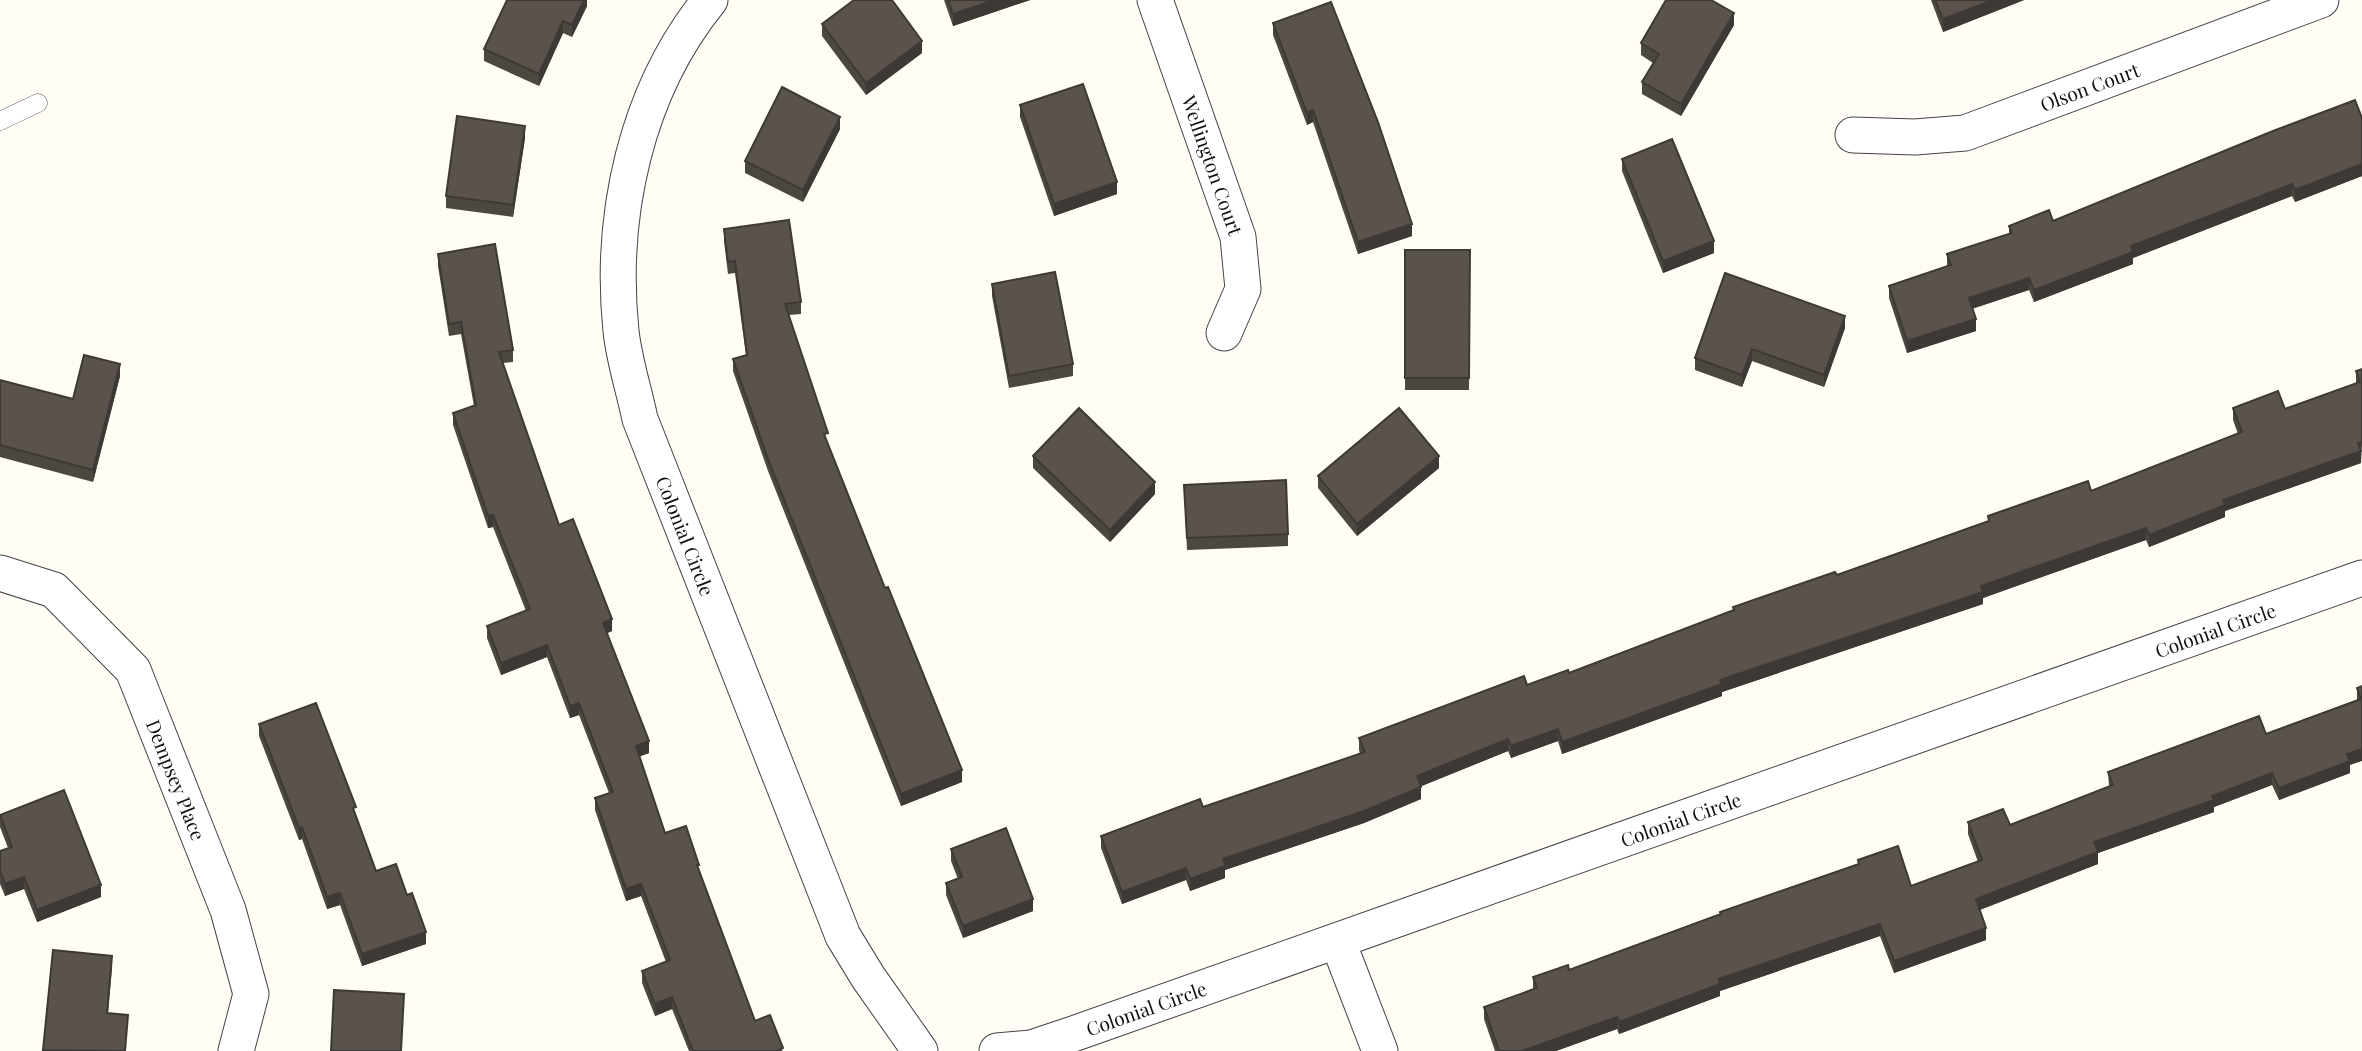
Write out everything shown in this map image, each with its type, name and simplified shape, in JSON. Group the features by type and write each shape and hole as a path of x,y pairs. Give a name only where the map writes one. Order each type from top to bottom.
{"street":[{"name":"Colonial Circle","path":"710,0 694,19 661,79 637,140 622,209 617,269 621,334 640,419 843,936 920,1051"},
{"name":"Wellington Court","path":"1155,0 1238,237 1243,289 1224,333"},
{"name":"Olson Court","path":"1853,135 1915,137 1965,133 2321,0"},
{"name":"Dempsey Place","path":"0,573 54,590 133,670 232,922 251,994 236,1051"},
{"name":"Colonial Circle","path":"997,1051 1031,1048 1338,942 2362,578"},
{"path":"1338,942 1380,1051"}],"lane":[{"path":"0,121 38,103"}],"building":[{"path":"507,0 584,0 572,25 563,21 539,74 484,49"},
{"path":"854,0 892,0 922,41 866,83 822,24"},
{"path":"948,0 994,0 953,14"},
{"path":"1666,0 1711,0 1734,13 1681,104 1642,82 1659,54 1641,43"},
{"path":"1935,0 1993,0 1943,19"},
{"path":"1331,2 1378,122 1412,224 1358,242 1313,110 1307,113 1273,23"},
{"path":"1083,84 1117,182 1054,204 1020,105"},
{"path":"782,87 840,117 803,190 745,161"},
{"path":"2355,100 2362,118 2362,164 2295,190 2292,184 2131,246 2133,252 2034,290 2029,278 1969,298 1976,319 1907,341 1889,286 1951,265 1947,254 2012,233 2009,226 2049,210 2053,221"},
{"path":"457,116 525,126 513,205 446,196"},
{"path":"1672,139 1714,241 1663,261 1622,159"},
{"path":"789,220 801,302 785,304 828,433 824,434 962,770 901,794 768,459 733,359 747,355 735,261 728,262 724,229"},
{"path":"495,244 513,350 499,352 559,525 573,519 612,619 603,623 649,741 636,746 665,833 686,826 697,865 755,1021 770,1015 783,1048 776,1051 693,1051 672,997 655,1004 642,971 670,960 641,884 626,889 595,798 613,792 579,703 570,706 547,645 501,663 487,626 530,609 493,515 488,516 453,413 476,405 461,322 449,324 438,254"},
{"path":"1405,250 1470,250 1469,378 1405,378"},
{"path":"1055,272 1073,364 1009,376 992,284"},
{"path":"1725,273 1845,316 1824,375 1752,349 1742,375 1695,358"},
{"path":"84,355 120,364 93,470 0,445 0,380 73,399"},
{"path":"2362,369 2362,442 2358,443 2361,451 2223,500 2225,505 2149,535 2146,528 1981,586 1983,592 1720,680 1722,684 1562,742 1558,729 1511,746 1508,739 1417,776 1421,787 1364,811 1223,859 1225,866 1190,879 1186,868 1122,892 1101,836 1200,799 1203,807 1365,752 1359,738 1524,676 1527,685 1568,670 1569,673 1734,610 1733,607 1835,572 1837,575 1989,521 1988,516 2088,481 2091,491 2242,432 2233,408 2278,391 2285,409 2360,382 2356,371"},
{"path":"1079,408 1155,482 1110,530 1033,456"},
{"path":"1399,408 1439,456 1357,524 1318,476"},
{"path":"1286,480 1288,534 1187,538 1184,485"},
{"path":"2362,686 2362,749 2347,754 2350,761 2279,788 2272,773 2212,796 2214,800 2094,842 2098,852 1976,899 1986,928 1894,961 1880,924 1719,979 1720,984 1619,1022 1617,1017 1522,1051 1499,1051 1484,1007 1537,988 1533,977 1568,965 1569,970 1721,914 1720,912 1859,864 1858,860 1898,846 1911,886 1982,860 1968,822 2003,809 2010,825 2113,785 2108,772 2259,716 2266,734 2361,699 2357,688"},
{"path":"316,703 356,807 353,808 376,871 396,864 407,895 412,893 426,932 362,954 340,893 327,897 302,827 299,828 259,724"},
{"path":"64,790 101,885 37,910 24,877 5,884 0,872 0,851 12,847 0,815"},
{"path":"1006,828 1033,899 963,926 946,883 962,877 951,849"},
{"path":"53,950 112,956 107,1013 128,1015 125,1051 43,1050"},
{"path":"334,990 404,994 401,1051 331,1051"}]}
